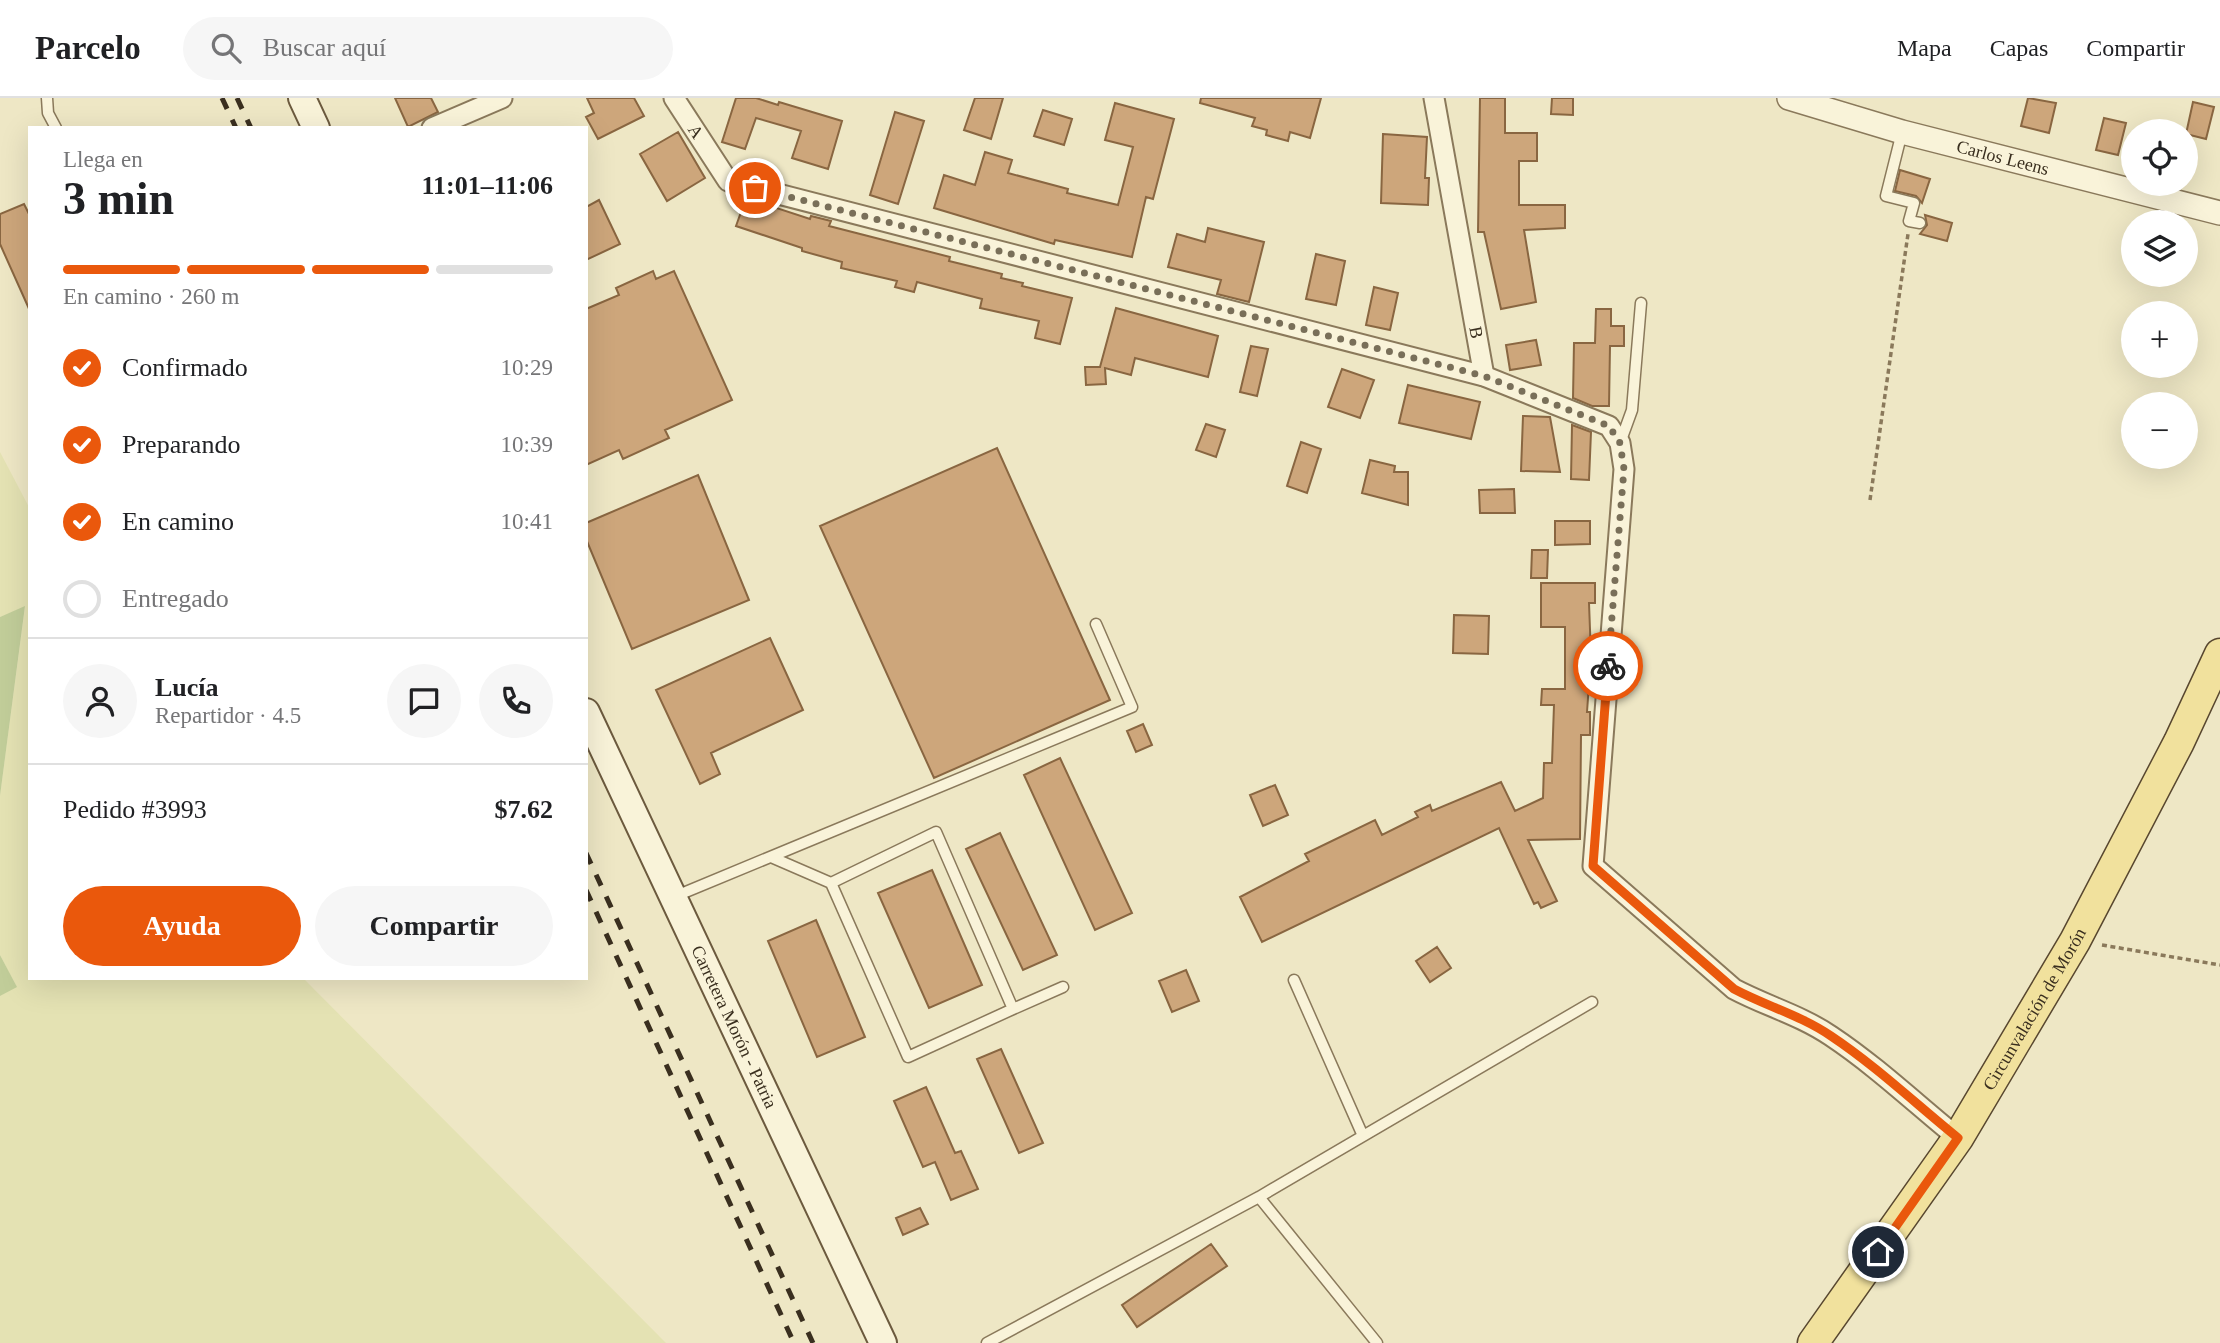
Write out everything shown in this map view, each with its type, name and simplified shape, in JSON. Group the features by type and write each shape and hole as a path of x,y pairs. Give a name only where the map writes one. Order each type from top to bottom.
{"main road":[{"path":"302,98 315,126"},
{"name":"Circunvalación de Morón","path":"1813,1343 1958,1138 2075,941 2179,742 2220,654"},
{"name":"Carretera Morón - Patria","path":"588,716 883,1343"}],"street":[{"path":"437,126 502,98"},
{"name":"A","path":"674,98 729,181 1484,376"},
{"name":"B","path":"1434,98 1484,376"},
{"name":"Carlos Leens","path":"1796,99 1902,132 2220,211"},
{"path":"1484,376 1609,426 1620,443 1624,469 1593,866 1734,989 1758,1002 1787,1011 1830,1035 1958,1138"}],"lane":[{"path":"47,98 48,113 54,126"},
{"path":"1902,132 1886,197 1914,203 1915,222"},
{"path":"1620,443 1632,410 1641,303"},
{"path":"672,897 1132,707 1096,624"},
{"path":"831,883 936,832 1013,1009"},
{"path":"771,857 831,883 908,1057 1063,987"},
{"path":"1294,980 1363,1136"},
{"path":"987,1343 1259,1197 1592,1002"},
{"path":"1259,1197 1377,1343"}],"path":[{"path":"1870,500 1915,222"},
{"path":"2075,941 2220,965"}],"shaded area":[{"path":"0,452 28,505 28,980 305,980 666,1343 0,1343 0,996 16,986 0,955 0,796 25,607 0,617"}],"green space":[{"path":"25,606 0,796 0,617"},
{"path":"0,955 17,987 0,996"}],"building":[{"path":"395,98 431,98 438,112 408,126"},
{"path":"587,98 634,98 644,116 598,139 586,117 594,113"},
{"path":"736,98 756,98 778,105 779,102 842,121 828,169 792,158 801,131 756,118 745,149 722,142"},
{"path":"975,98 1003,98 991,139 964,130"},
{"path":"1201,98 1321,98 1310,138 1290,132 1288,141 1266,135 1267,130 1252,126 1255,118 1200,103"},
{"path":"1480,98 1505,98 1505,133 1537,133 1537,161 1519,161 1519,205 1565,205 1565,228 1524,230 1536,302 1501,309 1484,232 1478,232"},
{"path":"1552,98 1573,98 1573,115 1551,114"},
{"path":"2028,98 2056,103 2049,133 2021,126"},
{"path":"2193,102 2214,107 2206,139 2198,137 2198,119 2189,119"},
{"path":"1115,103 1174,119 1153,199 1146,197 1132,257 1055,240 1054,244 934,208 944,175 975,185 985,152 1012,160 1008,173 1068,189 1067,193 1118,205 1133,147 1105,140"},
{"path":"1043,110 1072,119 1064,145 1034,136"},
{"path":"895,112 924,121 898,204 870,195"},
{"path":"2104,118 2121,122 2118,155 2096,150"},
{"path":"678,132 705,178 667,201 640,154"},
{"path":"1383,134 1427,137 1425,178 1429,178 1428,205 1381,203"},
{"path":"1900,170 1930,179 1922,203 1916,196 1895,191"},
{"path":"746,198 810,219 811,216 831,221 829,226 950,257 949,261 1002,274 1001,278 1023,283 1022,286 1072,298 1060,344 1035,338 1039,321 980,308 982,299 917,282 914,292 895,287 897,281 841,268 842,262 802,251 802,248 736,226"},
{"path":"599,200 620,244 588,259 588,206"},
{"path":"24,204 28,212 28,307 0,244 0,214"},
{"path":"1925,215 1952,223 1947,241 1920,234 1927,225"},
{"path":"1208,228 1264,242 1249,302 1217,294 1221,280 1168,267 1177,234 1205,242"},
{"path":"1316,254 1345,261 1336,305 1306,299"},
{"path":"653,271 656,279 674,271 732,400 665,430 669,438 623,459 619,450 588,464 588,308 619,295 616,288"},
{"path":"1374,287 1398,293 1390,330 1366,325"},
{"path":"1116,308 1218,336 1208,377 1135,358 1131,375 1105,368 1106,384 1086,385 1085,367 1100,367"},
{"path":"1596,309 1611,309 1611,326 1624,326 1624,346 1610,346 1609,406 1592,406 1573,398 1574,343 1595,343"},
{"path":"1536,340 1541,365 1510,370 1506,345"},
{"path":"1251,346 1268,349 1257,396 1240,392"},
{"path":"1342,369 1374,380 1360,418 1328,407"},
{"path":"1408,385 1480,402 1471,439 1399,423"},
{"path":"1523,416 1550,417 1560,472 1521,471"},
{"path":"1206,424 1225,430 1216,457 1196,450"},
{"path":"1572,425 1591,432 1589,480 1571,479"},
{"path":"1301,442 1321,449 1307,493 1287,486"},
{"path":"997,448 1110,700 934,778 820,526"},
{"path":"1370,460 1395,466 1394,472 1408,472 1408,505 1362,493"},
{"path":"698,475 749,600 632,649 588,544 588,522"},
{"path":"1514,489 1515,513 1480,513 1479,490"},
{"path":"1555,521 1590,521 1590,544 1555,545"},
{"path":"1532,550 1548,550 1547,578 1531,578"},
{"path":"1541,583 1595,583 1595,603 1589,603 1591,656 1587,712 1590,712 1590,735 1581,735 1580,839 1528,840 1557,901 1541,908 1538,902 1534,904 1499,828 1262,942 1240,897 1309,861 1305,854 1375,820 1382,835 1418,817 1415,812 1430,805 1432,811 1501,782 1515,811 1543,798 1544,763 1552,763 1554,705 1541,705 1542,689 1565,689 1565,627 1541,627"},
{"path":"1454,615 1489,616 1488,654 1453,653"},
{"path":"770,638 803,710 711,753 720,774 700,784 656,690"},
{"path":"1143,724 1152,745 1136,752 1127,731"},
{"path":"1060,758 1132,913 1095,930 1024,775"},
{"path":"1275,785 1288,815 1263,826 1250,795"},
{"path":"1000,833 1057,955 1023,970 966,849"},
{"path":"932,870 982,985 929,1008 878,893"},
{"path":"816,920 865,1037 817,1057 768,941"},
{"path":"1437,947 1451,968 1430,982 1416,961"},
{"path":"1186,970 1199,1001 1172,1012 1159,981"},
{"path":"1001,1049 1043,1143 1019,1153 977,1059"},
{"path":"926,1087 955,1153 961,1151 978,1189 951,1200 935,1162 923,1167 894,1101"},
{"path":"920,1208 928,1224 903,1235 896,1218"},
{"path":"1211,1244 1227,1266 1137,1327 1122,1305"}],"railway":[{"path":"222,98 235,126"},
{"path":"237,98 250,126"},
{"path":"588,857 813,1343"},
{"path":"588,894 794,1343"}],"way so far":[{"path":"755,188 1484,376 1609,426 1620,443 1624,469 1608,666"}],"route":[{"path":"1608,666 1592,859 1598,873 1734,989 1758,1002 1787,1011 1830,1035 1958,1138 1878,1252"}]}
